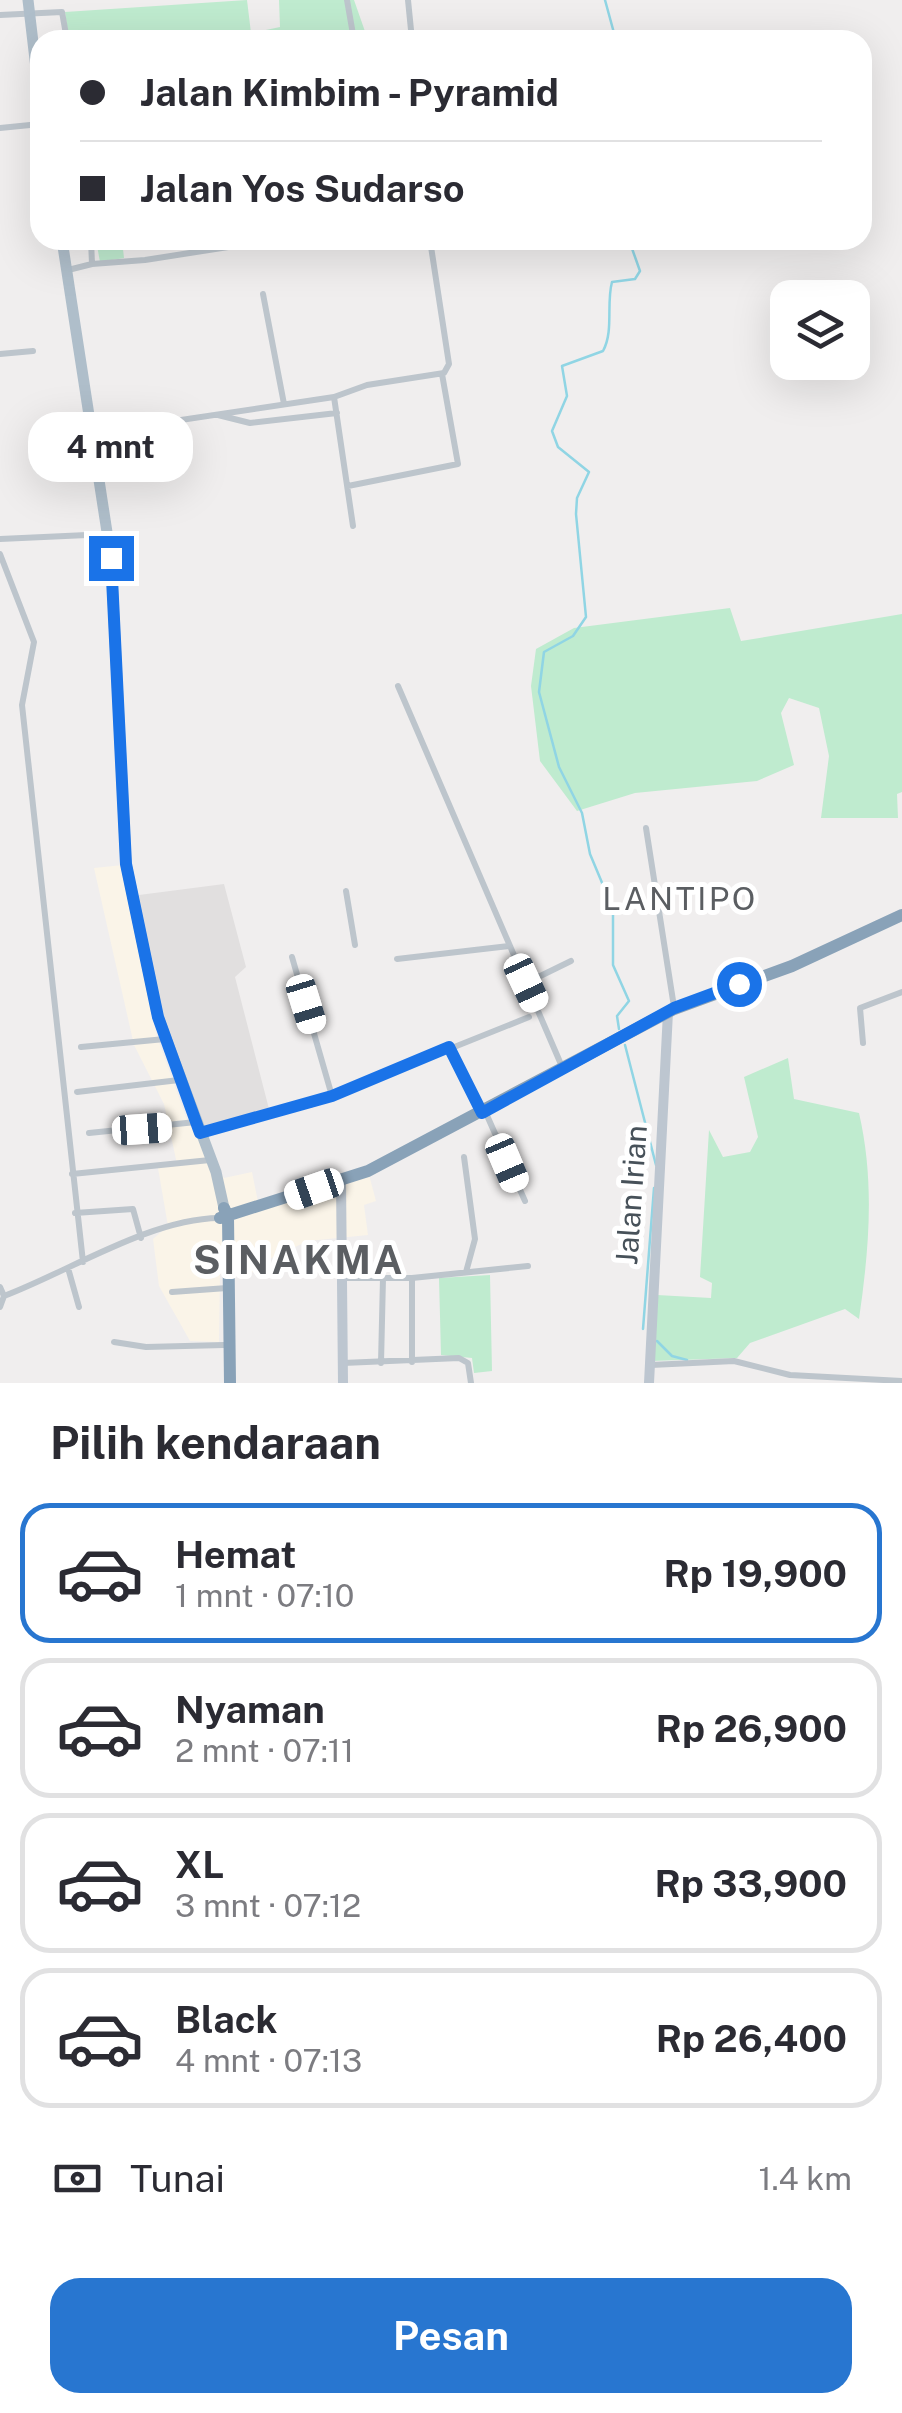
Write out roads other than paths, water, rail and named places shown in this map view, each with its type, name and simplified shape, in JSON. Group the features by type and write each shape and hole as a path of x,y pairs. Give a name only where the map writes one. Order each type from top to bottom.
{"highway":[{"path":"227,1383 224,1214 342,1180 392,1160 564,1071 671,1010 792,966 902,915"},
{"path":"225,1288 227,1383"}],"main road":[{"path":"63,250 109,534 122,833 143,954 165,1038 210,1160 224,1214"},
{"name":"Jalan Irian","path":"648,1383 671,1010"},
{"path":"342,1180 343,1383"}],"street":[{"path":"347,0 352,30"},
{"path":"408,0 411,30"},
{"path":"0,15 28,7 62,12 65,30"},
{"path":"0,128 30,125"},
{"path":"91,250 92,264"},
{"path":"66,270 209,250"},
{"path":"348,486 458,464 442,374 449,364 432,250"},
{"path":"263,294 284,404"},
{"path":"0,354 33,351"},
{"path":"94,433 334,397 367,385 442,374"},
{"path":"334,397 353,526"},
{"path":"216,414 250,423 337,413"},
{"path":"0,539 109,534"},
{"path":"0,554 34,642 22,705 82,1262"},
{"path":"398,686 564,1071"},
{"path":"646,828 671,1010"},
{"path":"346,891 355,945"},
{"path":"397,959 509,946"},
{"path":"292,957 332,1096"},
{"path":"526,983 571,961"},
{"path":"863,1043 860,1008 902,992"},
{"path":"89,1133 198,1128 332,1096 529,1017"},
{"path":"81,1047 165,1038"},
{"path":"449,1047 525,1200"},
{"path":"77,1092 179,1080"},
{"path":"464,1156 475,1238 466,1272"},
{"path":"72,1174 210,1160"},
{"path":"75,1213 133,1209 141,1238"},
{"path":"4,1296 141,1238 224,1214"},
{"path":"344,1278 412,1278 528,1266"},
{"path":"68,1268 79,1307"},
{"path":"382,1278 382,1363"},
{"path":"412,1278 412,1362"},
{"path":"0,1286 4,1296 0,1307"},
{"path":"172,1292 225,1288"},
{"path":"114,1342 146,1347 224,1345"},
{"path":"343,1363 465,1360 471,1383"},
{"path":"650,1366 734,1362 789,1379 902,1381"}],"waterway":[{"path":"605,0 613,30"},
{"path":"619,1029 617,1016 629,1001 613,965 613,909 590,854 582,813 559,767 539,692 544,652 573,636 586,617 576,514 577,498 589,472 558,447 552,431 567,396 562,366 603,351 612,282 635,279 640,271 633,250"},
{"path":"625,1045 656,1165"},
{"path":"643,1329 654,1188"},
{"path":"657,1341 672,1356 687,1360"}],"district":[{"name":"LANTIPO","path":"680,899"},
{"name":"SINAKMA","path":"299,1260"}]}
